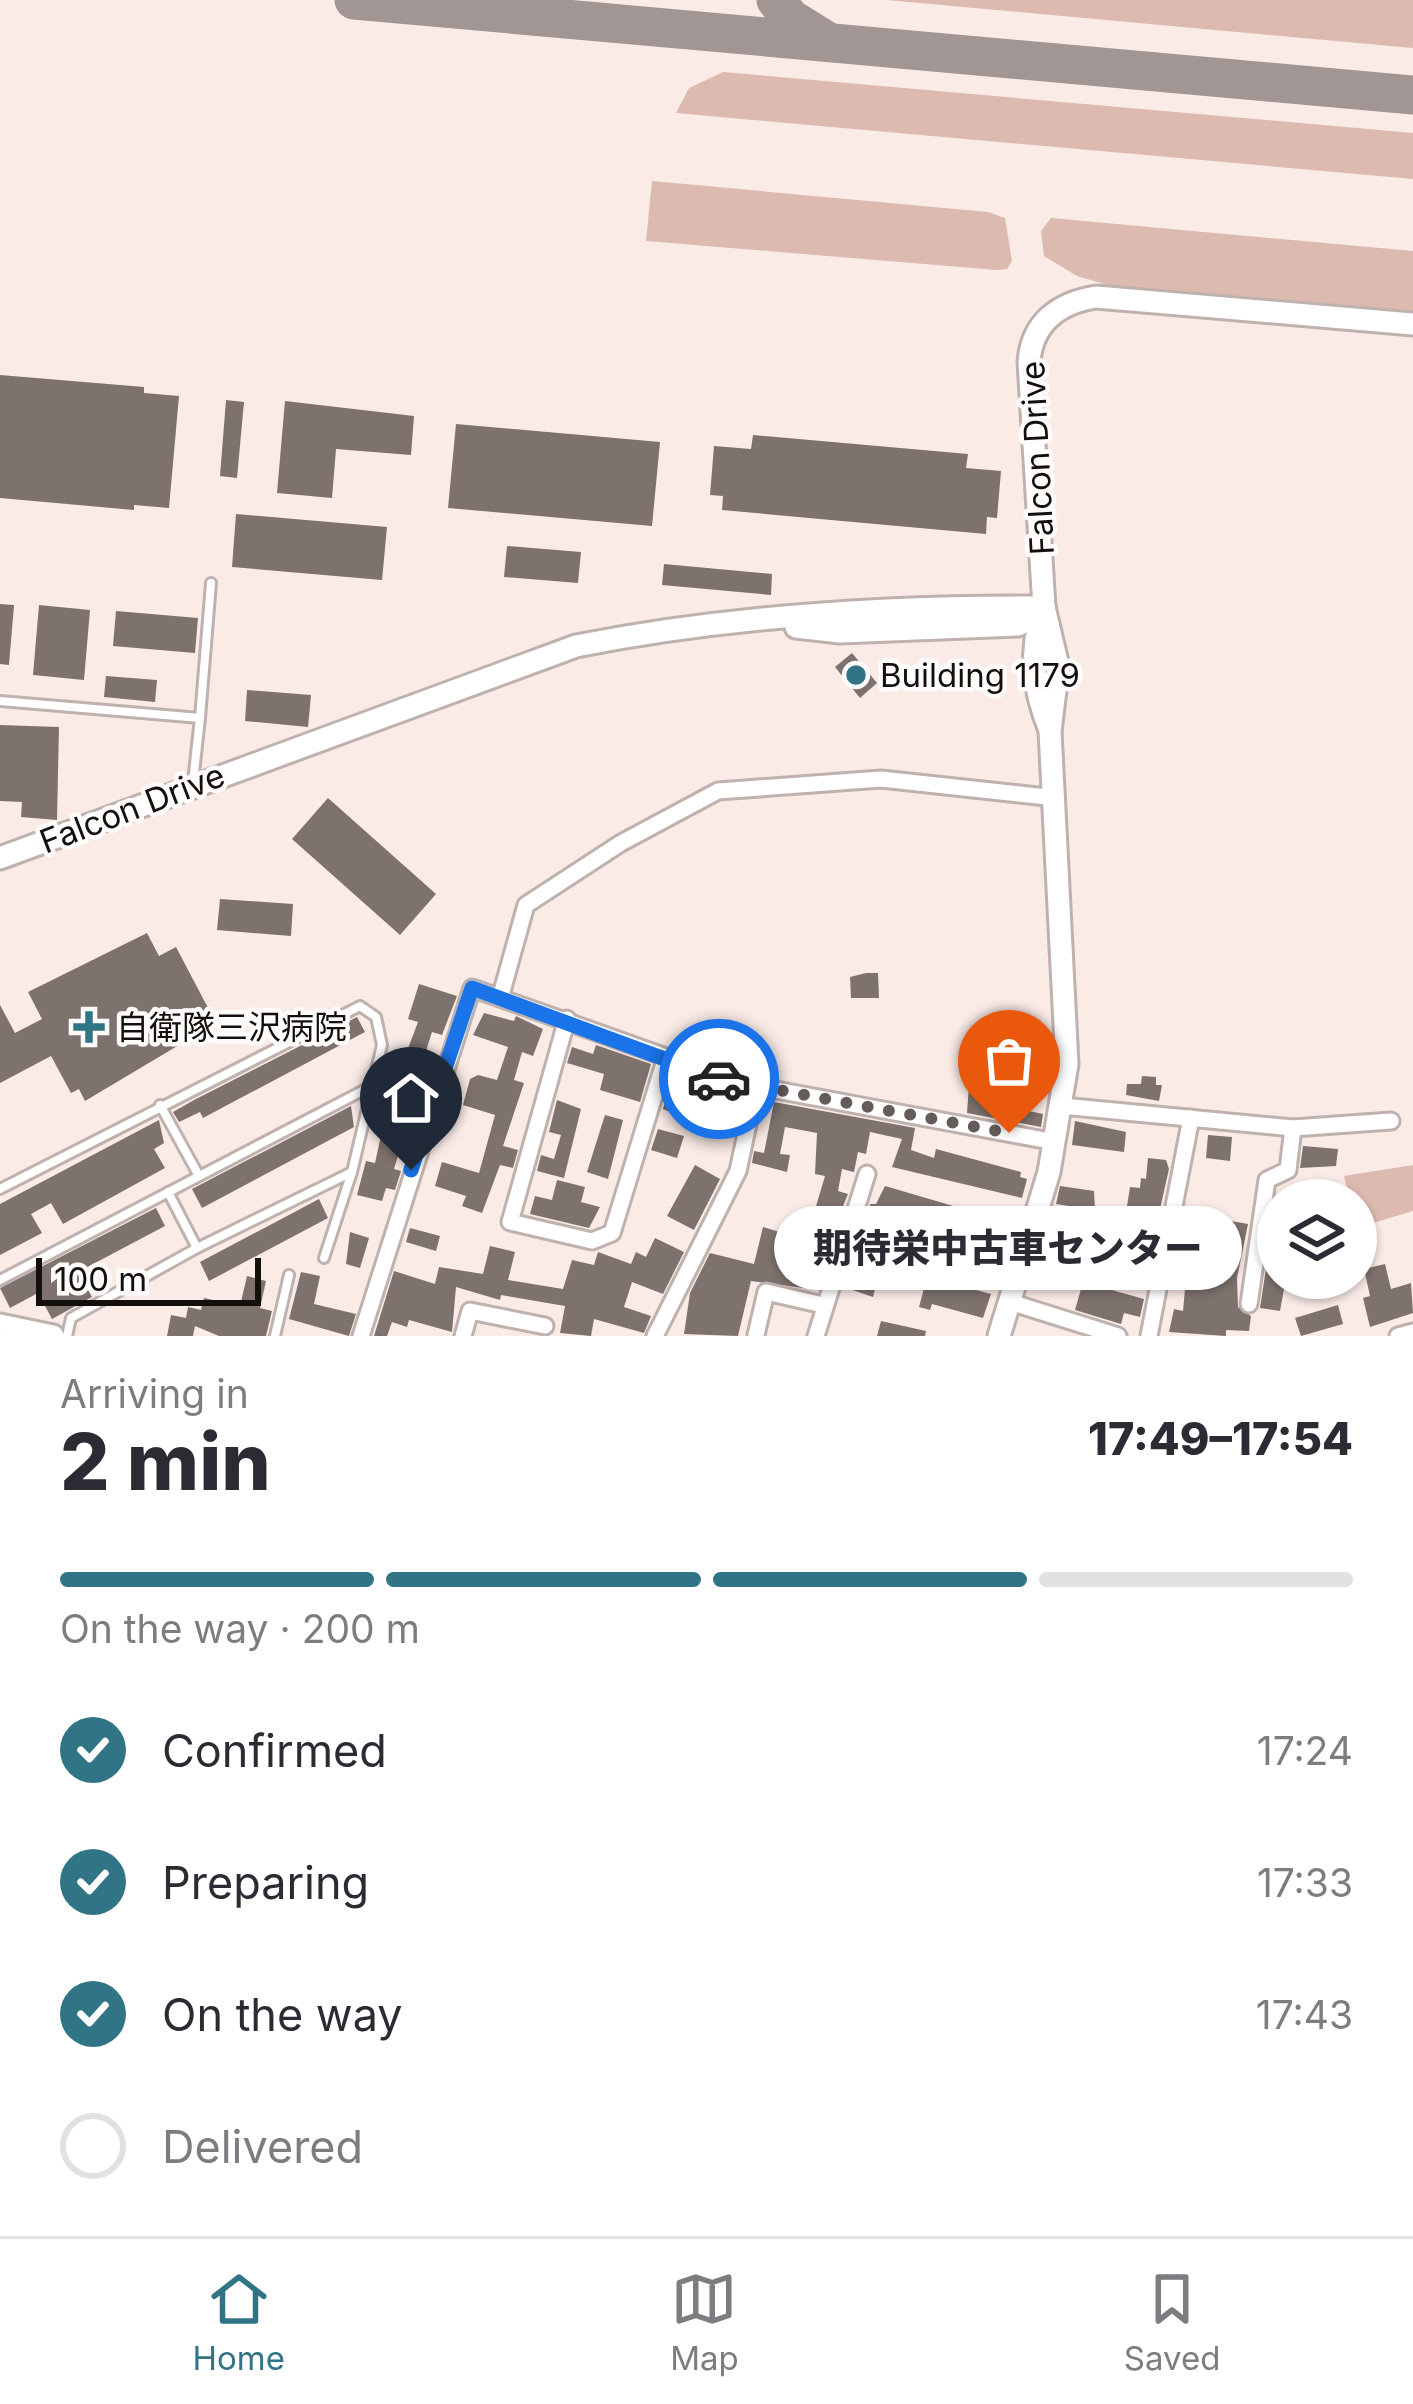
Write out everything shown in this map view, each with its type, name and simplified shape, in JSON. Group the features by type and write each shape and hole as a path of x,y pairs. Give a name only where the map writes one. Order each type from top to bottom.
{"street":[{"name":"Falcon Drive","path":"0,857 576,646 747,622 1044,607 1028,362 1036,331 1048,316 1077,300 1096,297 1413,324"},
{"path":"1004,626 1018,625 1044,607"},
{"path":"1044,607 1033,649 1039,702 1050,730"},
{"path":"999,1336 1055,1142 1068,1016 1050,730 1058,666 1044,607"},
{"name":"Falcon Drive","path":"747,622 840,632 1004,626"},
{"path":"1004,626 1033,649"},
{"path":"501,995 526,905 621,843 718,791 881,778 1056,798"},
{"path":"361,1336 472,988 666,1057 701,1076 1055,1142"},
{"path":"567,1019 510,1222 592,1241 612,1233 666,1057"},
{"path":"655,1336 738,1172 757,1087"},
{"path":"1062,1106 1293,1128 1391,1121"},
{"path":"1149,1336 1191,1118"},
{"path":"1249,1304 1267,1180 1288,1170 1293,1128"},
{"path":"816,1336 867,1174"},
{"path":"756,1335 766,1292 823,1305"},
{"path":"1010,1302 1118,1336"},
{"path":"464,1336 470,1311 545,1326"},
{"path":"0,1325 53,1336"},
{"path":"1398,1336 1413,1332"}],"lane":[{"path":"192,784 211,583"},
{"path":"0,701 200,718"},
{"path":"0,1189 360,1006 380,1026 382,1045 367,1088 367,1115 352,1172 324,1258"},
{"path":"0,1280 367,1088"},
{"path":"160,1105 199,1176"},
{"path":"67,1336 71,1318 196,1248 352,1172"},
{"path":"167,1192 196,1248"},
{"path":"848,1232 1018,1277"},
{"path":"275,1336 289,1274"}],"shaded area":[{"path":"887,0 1413,0 1413,48"},
{"path":"723,72 1413,133 1413,179 676,113 689,88"},
{"path":"652,181 988,212 1005,218 1012,261 1007,269 997,270 646,241"},
{"path":"1051,218 1413,251 1413,315 1118,288 1077,276 1044,256 1041,231"},
{"path":"1413,1165 1413,1211 1377,1222 1377,1179 1344,1176"}],"building":[{"path":"0,375 144,387 144,393 179,396 169,508 134,505 134,510 0,498"},
{"path":"226,400 244,402 237,478 220,476"},
{"path":"285,401 414,416 411,455 336,449 332,498 277,493"},
{"path":"456,424 660,442 652,526 448,508"},
{"path":"753,435 968,454 966,468 1001,471 997,518 987,517 986,534 722,510 723,496 710,495 714,446 751,449"},
{"path":"236,514 387,527 382,580 232,567"},
{"path":"507,546 581,552 578,583 504,577"},
{"path":"664,564 772,574 771,595 662,585"},
{"path":"0,604 14,605 9,665 0,664"},
{"path":"39,605 90,610 84,680 33,675"},
{"path":"116,611 198,618 195,653 113,646"},
{"name":"Building 1179","path":"852,653 877,683 860,698 835,667"},
{"path":"106,676 157,680 155,702 104,697"},
{"path":"247,690 311,695 308,727 245,721"},
{"path":"0,725 59,727 57,820 21,817 22,802 0,801"},
{"path":"328,798 436,894 400,935 292,839"},
{"path":"220,899 293,904 291,936 217,930"},
{"path":"147,933 159,956 176,947 216,1023 85,1101 79,1089 71,1093 51,1056 0,1083 0,1005 15,1033 42,1019 28,992"},
{"path":"878,973 879,998 851,998 850,977"},
{"path":"419,984 457,996 442,1035 432,1032 394,1150 399,1152 394,1169 401,1171 395,1190 386,1188 382,1201 357,1195 366,1161 375,1163 389,1099 418,1022 408,1019"},
{"path":"484,1013 514,1021 516,1016 543,1029 533,1056 522,1052 514,1080 524,1083 503,1146 518,1150 513,1168 500,1165 482,1213 462,1206 466,1196 435,1186 442,1162 479,1173 495,1115 463,1105 470,1079 478,1075 497,1080 508,1047 473,1035"},
{"path":"357,1017 365,1032 203,1118 200,1112 179,1122 173,1112 194,1100"},
{"path":"596,1045 651,1064 640,1102 600,1090 604,1074 567,1063 572,1047 593,1054"},
{"path":"971,1058 993,1061 986,1102 1043,1114 1041,1127 967,1113"},
{"path":"1142,1076 1156,1077 1156,1085 1162,1085 1159,1101 1126,1095 1127,1084 1141,1084"},
{"path":"690,1084 742,1097 739,1108 700,1104 695,1122 663,1109 669,1088 686,1094"},
{"path":"557,1100 581,1109 564,1178 537,1171 541,1155 554,1159 561,1135 549,1132"},
{"path":"774,1102 915,1128 911,1150 934,1158 936,1149 1021,1172 1020,1177 1027,1179 1022,1198 892,1167 902,1139 870,1132 866,1154 858,1152 854,1172 842,1169 838,1191 848,1194 833,1230 821,1227 808,1274 822,1277 818,1290 751,1281 738,1336 684,1334 690,1293 710,1253 754,1264 763,1227 806,1240 825,1176 815,1174 817,1133 785,1127 780,1154 790,1155 787,1172 752,1163 754,1151 764,1153"},
{"path":"351,1106 354,1127 202,1208 192,1189"},
{"path":"605,1115 623,1120 608,1179 587,1172"},
{"path":"159,1120 164,1143 154,1149 165,1168 63,1224 51,1203 31,1214 42,1233 0,1255 0,1204"},
{"path":"1075,1121 1126,1132 1124,1152 1072,1145"},
{"path":"658,1129 684,1136 677,1158 651,1150"},
{"path":"1208,1135 1232,1137 1230,1161 1206,1158"},
{"path":"1303,1146 1338,1149 1336,1166 1300,1168"},
{"path":"1148,1158 1166,1160 1169,1169 1145,1276 1064,1262 1067,1251 1043,1245 1049,1225 1097,1236 1101,1214 1125,1219 1130,1187 1140,1188 1141,1178 1146,1179"},
{"path":"695,1165 720,1179 694,1230 667,1216"},
{"path":"557,1180 585,1187 581,1202 600,1207 589,1228 530,1214 535,1196 552,1200"},
{"path":"885,1186 984,1215 985,1210 1009,1216 1017,1222 1009,1252 994,1248 990,1261 943,1245 944,1231 902,1218 898,1230 868,1220 870,1204 876,1204"},
{"path":"1060,1186 1094,1191 1095,1210 1056,1204"},
{"path":"319,1199 328,1218 209,1281 200,1262"},
{"path":"156,1208 165,1226 78,1272 92,1297 52,1319 38,1293 10,1308 0,1288"},
{"path":"1192,1214 1248,1224 1237,1278 1238,1307 1251,1316 1249,1331 1226,1330 1226,1336 1169,1332 1174,1309 1183,1311 1188,1256 1214,1260 1219,1232 1190,1228"},
{"path":"410,1228 440,1236 436,1251 406,1242"},
{"path":"350,1232 369,1238 360,1268 346,1264"},
{"path":"655,1238 684,1252 663,1294 632,1282 624,1307 651,1316 644,1333 594,1319 591,1336 560,1333 565,1306 501,1295 500,1300 456,1287 452,1332 409,1320 407,1327 392,1322 387,1336 374,1336 394,1271 435,1284 439,1267 483,1274 490,1246 515,1252 508,1280 563,1289 572,1260 594,1265 598,1252 631,1264 636,1252 646,1257"},
{"path":"864,1244 884,1249 873,1297 844,1287 854,1256 860,1258"},
{"path":"1385,1264 1391,1289 1411,1283 1413,1313 1370,1327 1363,1299 1377,1299 1377,1266"},
{"path":"301,1272 320,1276 314,1304 356,1314 349,1336 289,1319"},
{"path":"247,1276 266,1281 260,1308 272,1311 266,1336 219,1336 195,1326 193,1336 167,1336 171,1315 186,1318 188,1307 201,1310 204,1298 240,1306"},
{"path":"927,1277 991,1294 983,1318 932,1304 930,1310 919,1307"},
{"path":"1083,1282 1144,1299 1140,1317 1124,1313 1121,1324 1075,1310"},
{"path":"1261,1299 1282,1299 1280,1311 1260,1308"},
{"path":"1338,1305 1343,1324 1301,1336 1295,1318"},
{"path":"881,1321 926,1331 925,1336 877,1336"}],"taxiway":[{"path":"354,0 1413,95"},
{"path":"776,0 790,18 827,41"}],"way so far":[{"path":"719,1079 1009,1133"}],"place":[{"name":"Building 1179","path":"856,675"},
{"name":"自衛隊三沢病院","path":"89,1027"},
{"name":"期待栄中古車センター","path":"1009,1133"}],"route":[{"path":"411,1170 472,988 719,1079"}]}
